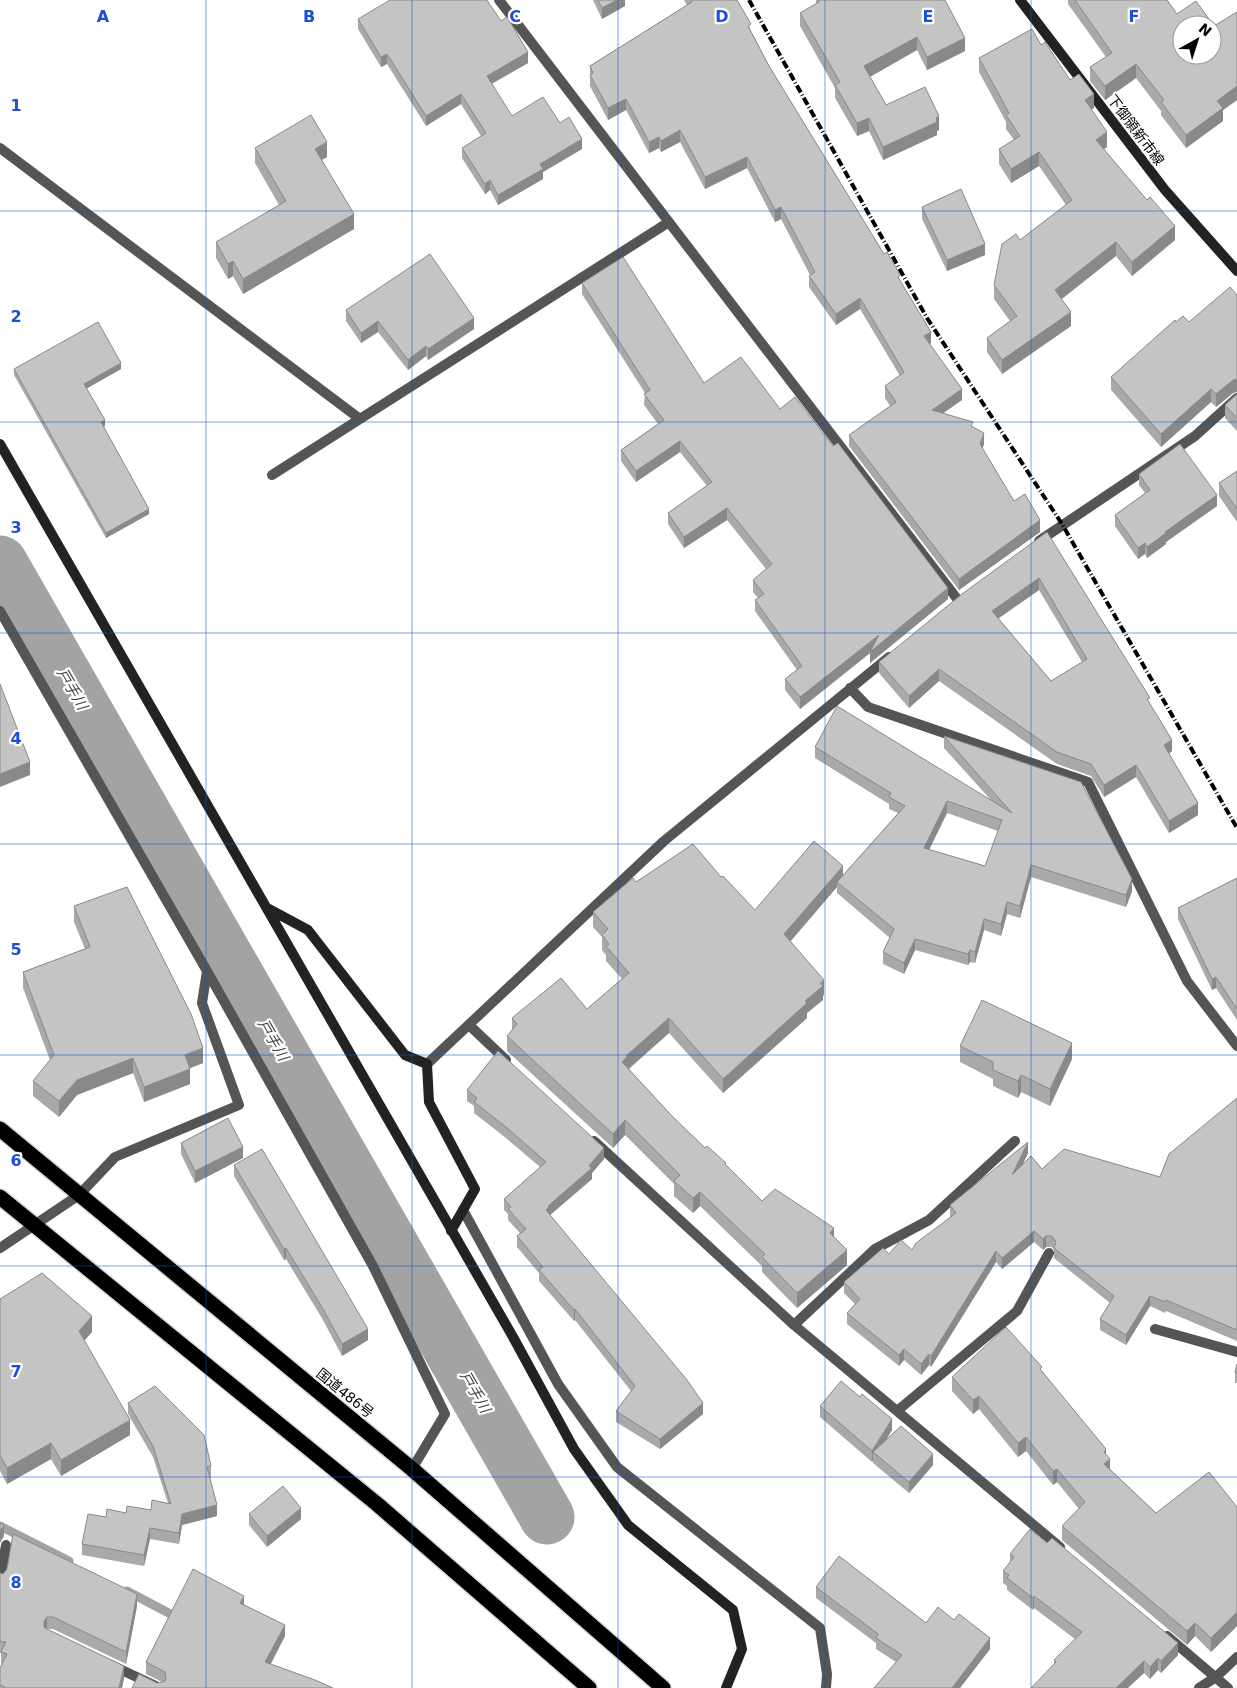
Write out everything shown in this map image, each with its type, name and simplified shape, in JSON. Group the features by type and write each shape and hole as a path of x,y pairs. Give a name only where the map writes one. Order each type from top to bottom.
{"highway":[{"name":"国道486号","path":"0,1129 412,1469 663,1688"},
{"path":"0,1197 377,1504 588,1688"}],"street":[{"path":"499,0 958,600"},
{"name":"下御領新市線","path":"1020,0 1165,190 1237,271"},
{"path":"0,148 360,419"},
{"path":"272,475 669,222"},
{"path":"1030,547 1194,436 1237,398"},
{"path":"0,444 513,1337 574,1450 628,1525 733,1610 742,1649 726,1688"},
{"path":"0,611 207,971 373,1266 445,1414 412,1469"},
{"path":"427,1064 664,841 897,651"},
{"path":"850,688 868,707 1088,782 1188,981 1237,1046"},
{"path":"266,907 308,930 405,1055 427,1064"},
{"path":"0,1248 79,1195 115,1157 239,1106 202,1003 207,971"},
{"path":"469,1025 512,1065"},
{"path":"427,1064 429,1102 475,1188 452,1231"},
{"path":"584,1132 794,1325 1072,1557"},
{"path":"794,1325 875,1249 929,1220 1015,1141"},
{"path":"463,1210 558,1384 617,1467 820,1628 827,1674 826,1688"},
{"path":"897,1412 1017,1311 1049,1253"},
{"path":"1154,1330 1237,1352"},
{"path":"0,1579 6,1545"},
{"path":"1155,1626 1228,1688"},
{"path":"1199,1688 1216,1677 1237,1657"},
{"path":"101,1660 160,1688"}],"building":[{"path":"390,0 487,0 501,21 507,17 528,52 487,76 512,116 543,97 560,123 569,117 582,139 540,164 543,169 498,195 490,180 485,184 462,148 486,133 461,94 426,116 387,54 381,57 358,19"},
{"path":"598,0 617,0 602,8"},
{"path":"691,0 737,0 751,24 748,26 769,66 884,254 887,252 900,275 898,277 931,332 924,336 962,389 932,410 973,422 971,426 984,433 980,444 1014,501 1025,494 1040,520 959,579 849,435 896,402 885,386 904,372 860,298 836,314 809,276 815,272 781,207 775,210 747,157 705,177 680,130 661,141 659,137 649,142 626,99 608,108 590,75 593,73 590,66 692,2"},
{"path":"818,0 945,0 965,38 927,57 917,37 864,66 886,105 925,87 939,116 936,118 937,122 883,147 869,118 857,123 835,85 840,82 800,13 819,2"},
{"path":"1075,0 1167,0 1177,14 1196,1 1206,15 1172,15 1172,65 1222,65 1222,21 1237,12 1237,86 1217,101 1223,108 1186,135 1161,102 1164,100 1136,64 1105,86 1090,67 1112,53"},
{"path":"1032,29 1041,45 1045,42 1070,80 1079,74 1094,94 1085,100 1107,132 1096,140 1147,200 1150,197 1175,226 1132,262 1116,242 1055,290 1071,312 1002,360 987,338 1017,316 994,285 1002,244 1016,234 1020,240 1072,200 1039,152 1011,169 999,149 1020,136 1006,115 1009,113 979,58"},
{"path":"311,115 327,142 315,149 354,214 243,279 233,261 228,264 216,242 286,201 255,148"},
{"path":"961,189 985,244 947,260 922,207"},
{"path":"430,254 474,318 428,349 426,346 408,360 378,321 361,333 346,310"},
{"path":"623,257 704,383 741,357 780,409 795,397 833,446 838,443 948,588 870,652 879,635 800,697 785,679 802,666 755,600 764,594 753,580 772,564 727,508 684,537 668,513 712,482 680,441 636,471 621,450 664,420 644,394 650,390 582,283"},
{"path":"1230,287 1237,295 1237,379 1233,380 1216,394 1211,389 1161,434 1111,377 1175,320 1176,322 1183,316 1189,322"},
{"path":"98,322 121,363 84,384 105,420 101,422 149,509 106,533 14,369"},
{"path":"1237,394 1237,418 1225,405"},
{"path":"1180,444 1217,495 1147,547 1145,543 1138,548 1115,515 1150,490 1139,474"},
{"path":"1237,471 1237,509 1219,483"},
{"path":"1047,532 1150,698 1147,699 1172,740 1164,745 1198,803 1169,821 1136,765 1104,785 1091,764 1057,752 939,669 909,696 879,662 962,594","holes":["1039,578 1087,659 1051,681 992,611"]},
{"path":"0,684 30,762 0,774"},
{"path":"837,706 1012,813 944,736 1081,782 1132,879 1126,895 1031,865 1020,906 1007,902 1001,924 984,919 975,952 970,950 968,954 915,939 904,963 883,952 894,929 837,882 905,806 889,797 891,793 815,747","holes":["947,801 1002,820 985,866 924,848"]},
{"path":"814,841 843,866 784,934 824,980 820,983 823,986 805,1001 807,1003 723,1079 669,1018 626,1056 622,1062 671,1115 705,1148 707,1146 726,1163 762,1201 775,1189 834,1228 830,1233 847,1250 797,1293 762,1257 765,1254 700,1192 693,1198 674,1181 680,1175 625,1120 613,1134 507,1036 517,1024 512,1018 561,978 587,1009 629,973 606,946 609,944 602,935 608,929 593,912 633,878 636,882 693,844 721,877 723,876 755,910"},
{"path":"1237,878 1237,1009 1216,977 1212,979 1178,908"},
{"path":"127,887 191,1014 203,1048 185,1055 190,1069 144,1087 133,1058 77,1080 59,1101 33,1081 54,1055 23,972 90,947 74,906"},
{"path":"982,1000 1072,1043 1050,1089 1021,1075 1018,1081 993,1070 993,1062 960,1046"},
{"path":"498,1051 604,1148 589,1166 592,1168 548,1206 546,1210 687,1380 703,1403 660,1439 616,1411 635,1386 575,1309 539,1270 543,1267 517,1236 526,1229 508,1209 511,1207 504,1199 546,1162 474,1102 477,1098 467,1090"},
{"path":"1237,1098 1237,1330 1166,1300 1165,1302 1150,1296 1126,1335 1100,1319 1114,1296 1054,1248 1056,1242 1052,1236 1046,1236 1043,1239 1034,1231 1002,1258 996,1251 931,1356 929,1354 921,1364 904,1349 899,1355 847,1313 860,1299 844,1282 883,1248 889,1254 901,1240 912,1250 916,1243 956,1213 950,1205 1028,1142 1012,1175 1031,1156 1042,1169 1064,1149 1160,1177 1169,1154"},
{"path":"228,1118 243,1147 195,1171 181,1143"},
{"path":"262,1149 368,1329 342,1344 323,1309 286,1248 284,1249 234,1165"},
{"path":"42,1273 92,1316 79,1331 130,1420 61,1460 51,1443 7,1468 0,1455 0,1299"},
{"path":"1006,1327 1042,1367 1040,1369 1106,1449 1104,1452 1110,1459 1104,1464 1156,1513 1209,1472 1237,1507 1237,1612 1211,1638 1195,1623 1187,1631 1062,1526 1085,1502 1057,1469 1053,1471 1026,1437 1018,1443 979,1396 973,1400 952,1377"},
{"path":"841,1381 860,1397 862,1394 892,1419 872,1451 820,1406"},
{"path":"155,1386 204,1435 211,1466 207,1467 217,1505 182,1514 179,1533 150,1528 144,1555 82,1544 88,1514 106,1517 107,1509 126,1513 127,1506 151,1510 152,1500 171,1504 153,1446 128,1403"},
{"path":"901,1426 933,1454 909,1482 873,1452"},
{"path":"283,1486 301,1508 267,1536 249,1514"},
{"path":"0,1523 4,1525 0,1531"},
{"path":"1030,1529 1047,1543 1052,1538 1178,1643 1161,1661 1158,1658 1150,1667 1144,1661 1116,1688 1031,1688 1056,1662 1054,1660 1082,1632 1007,1578 1009,1575 1003,1571 1014,1557 1010,1554"},
{"path":"13,1534 137,1594 126,1652 53,1617 47,1617 44,1621 44,1627 47,1629 124,1666 119,1688 6,1688 0,1685 0,1668 7,1654 1,1652 6,1642 0,1641 0,1573 3,1574 7,1569"},
{"path":"839,1556 926,1623 938,1607 954,1620 959,1614 990,1638 952,1688 874,1688 902,1655 876,1638 878,1634 816,1587"},
{"path":"193,1569 244,1596 240,1603 285,1625 265,1662 333,1688 132,1688 139,1674 157,1683 166,1680 165,1672 146,1662"}],"waterway":[{"name":"戸手川","path":"0,563 547,1517"},
{"path":"0,1526 69,1561"},
{"path":"127,1591 180,1619"}],"railway":[{"path":"749,0 927,318 1062,524 1237,828"}]}
